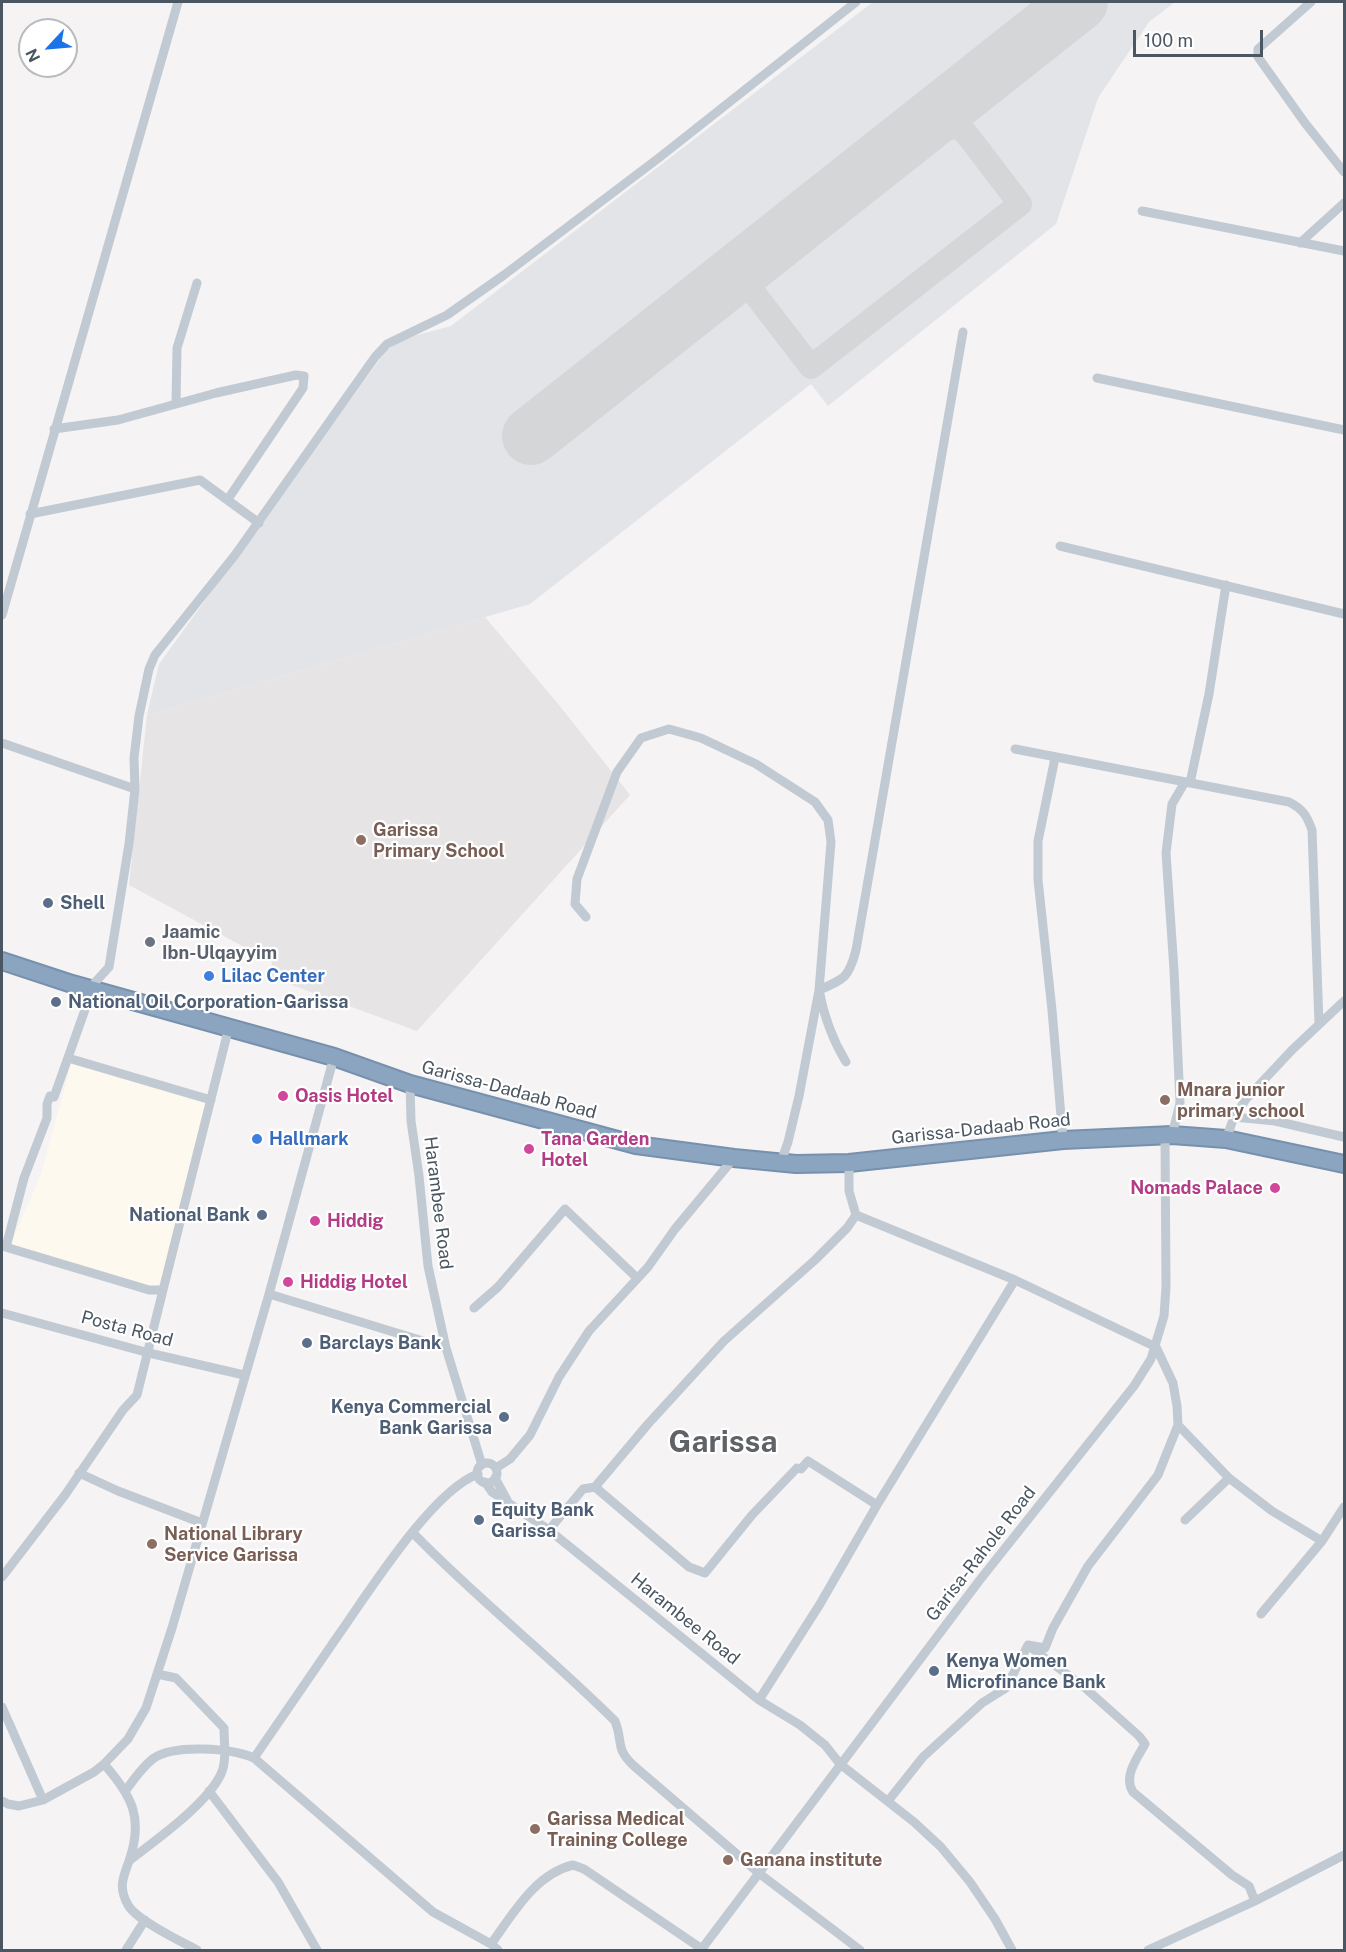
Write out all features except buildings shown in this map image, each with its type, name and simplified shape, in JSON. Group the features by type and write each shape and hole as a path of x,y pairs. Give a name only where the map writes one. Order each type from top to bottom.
{"highway":[{"name":"Garissa-Dadaab Road","path":"2,961 302,1050 334,1057 410,1084 636,1145 781,1162 849,1163 1062,1140 1169,1135 1226,1139 1344,1164"}],"street":[{"path":"2,615 178,2"},
{"path":"163,1290 149,1290 4,1246 24,1178 47,1118 47,1104 50,1096 54,1097 87,1004 90,988 109,967 129,844 139,716 149,669 155,655 259,523 375,357 387,344 447,315 504,275 660,157 856,2"},
{"path":"1311,2 1258,49 1258,57 1305,123 1344,172"},
{"path":"1300,243 1344,203"},
{"path":"1142,212 1344,251"},
{"path":"176,404 177,348 197,283"},
{"path":"819,990 839,982 850,970 856,950 963,332"},
{"path":"54,429 118,420 296,375 304,376 303,388 228,499"},
{"path":"1097,378 1344,430"},
{"path":"30,514 200,480 259,523"},
{"path":"1060,546 1344,614"},
{"name":"Garisa-Rahole Road","path":"702,1950 979,1581 1134,1386 1156,1347 1164,1316 1166,1287 1169,1135 1180,1103 1166,853 1172,804 1187,783 1209,694 1226,585"},
{"path":"586,917 575,904 577,879 617,772 641,738 669,729 701,738 756,764 815,802 828,820 831,842 819,990 800,1096 781,1162"},
{"path":"2,743 135,789"},
{"path":"1015,749 1289,802 1301,808 1311,830 1319,1024"},
{"path":"1055,758 1038,841 1038,880 1052,1010 1062,1140"},
{"path":"819,990 828,1027 846,1062"},
{"path":"1226,1139 1234,1117 1246,1098 1344,1001"},
{"path":"2,1578 80,1473 123,1410 137,1395 230,1027"},
{"path":"2,1813 5,1803 19,1806 43,1800 104,1764 128,1739 146,1708 269,1294 334,1057"},
{"path":"68,1058 211,1100"},
{"name":"Harambee Road","path":"410,1084 411,1121 429,1266 446,1348 482,1465"},
{"path":"1234,1117 1275,1121 1344,1137"},
{"path":"496,1468 510,1459 530,1435 559,1377 590,1331 648,1267 675,1229 734,1158"},
{"path":"849,1163 849,1191 856,1215"},
{"path":"474,1308 498,1287 565,1209 637,1278"},
{"path":"856,1215 1015,1280 1156,1347 1173,1383 1179,1418 1178,1425 1158,1475 1088,1566 1053,1628 1045,1648 1028,1646"},
{"path":"549,1530 583,1489 595,1487 648,1424 724,1341 815,1260 847,1228 856,1215"},
{"path":"759,1700 820,1604 877,1505 1015,1280"},
{"path":"269,1294 446,1348"},
{"name":"Posta Road","path":"2,1313 149,1353 244,1375"},
{"path":"1178,1425 1229,1478 1272,1511 1322,1541"},
{"path":"595,1487 689,1567 705,1573 760,1507 797,1467 801,1469 808,1461 877,1505"},
{"path":"489,1463 496,1468 495,1478 482,1481 478,1474 479,1467 489,1463"},
{"path":"80,1473 118,1491 202,1523"},
{"path":"254,1758 379,1577 413,1533 459,1483 478,1474"},
{"name":"Harambee Road","path":"495,1478 507,1500"},
{"path":"1185,1520 1229,1478"},
{"name":"Harambee Road","path":"485,1482 492,1492 549,1530 759,1700 800,1725 825,1745 840,1764 888,1801 941,1847 970,1882 1012,1950"},
{"path":"1261,1614 1322,1541 1343,1511"},
{"path":"413,1533 468,1587 615,1721 619,1730 621,1751 626,1758 760,1874 860,1950"},
{"path":"888,1801 923,1758 982,1703 1006,1688 1028,1646"},
{"path":"1028,1646 1083,1686 1139,1736 1145,1744 1129,1778 1129,1785 1133,1792 1232,1875 1249,1886 1255,1901"},
{"path":"130,1860 166,1834 209,1791 221,1773 224,1728 176,1678 157,1674"},
{"path":"2,1707 43,1800"},
{"path":"126,1790 152,1759 161,1755 187,1750 242,1753 254,1758 433,1912 495,1947 530,1893 555,1872 573,1865 584,1869 702,1950"},
{"path":"104,1764 126,1790 133,1804 135,1828 130,1860 122,1876 122,1887 128,1906 145,1920 197,1950"},
{"path":"209,1791 278,1882 317,1950"},
{"path":"1148,1950 1255,1901 1344,1855"},
{"path":"126,1950 145,1920"}],"shaded area":[{"path":"873,2 1175,2 1149,22 1098,98 1056,224 828,406 811,384 530,604 147,715 159,664 385,352 402,339 451,326"},
{"name":"Garissa Primary School","path":"485,617 630,795 417,1031 270,977 272,962 129,885 147,715"},
{"path":"72,1061 209,1101 162,1289 88,1272 10,1246 41,1174"}],"taxiway":[{"path":"734,290 754,293 811,367 1020,204 962,129 942,125"}],"runway":[{"path":"531,436 1079,2"}],"place":[{"name":"Garissa Primary School","path":"361,840"},
{"name":"Shell","path":"48,903"},
{"name":"Jaamic Ibn-Ulqayyim","path":"150,942"},
{"name":"Lilac Center","path":"209,976"},
{"name":"National Oil Corporation-Garissa","path":"56,1002"},
{"name":"Oasis Hotel","path":"283,1096"},
{"name":"Mnara junior primary school","path":"1165,1100"},
{"name":"Hallmark","path":"257,1139"},
{"name":"Tana Garden Hotel","path":"529,1149"},
{"name":"Nomads Palace","path":"1275,1188"},
{"name":"National Bank","path":"262,1215"},
{"name":"Hiddig","path":"315,1221"},
{"name":"Hiddig Hotel","path":"288,1282"},
{"name":"Barclays Bank","path":"307,1343"},
{"name":"Kenya Commercial Bank Garissa","path":"504,1417"},
{"name":"Equity Bank Garissa","path":"479,1520"},
{"name":"National Library Service Garissa","path":"152,1544"},
{"name":"Kenya Women Microfinance Bank","path":"934,1671"},
{"name":"Garissa Medical Training College","path":"535,1829"},
{"name":"Ganana institute","path":"728,1860"}],"district":[{"name":"Garissa","path":"723,1443"}]}
